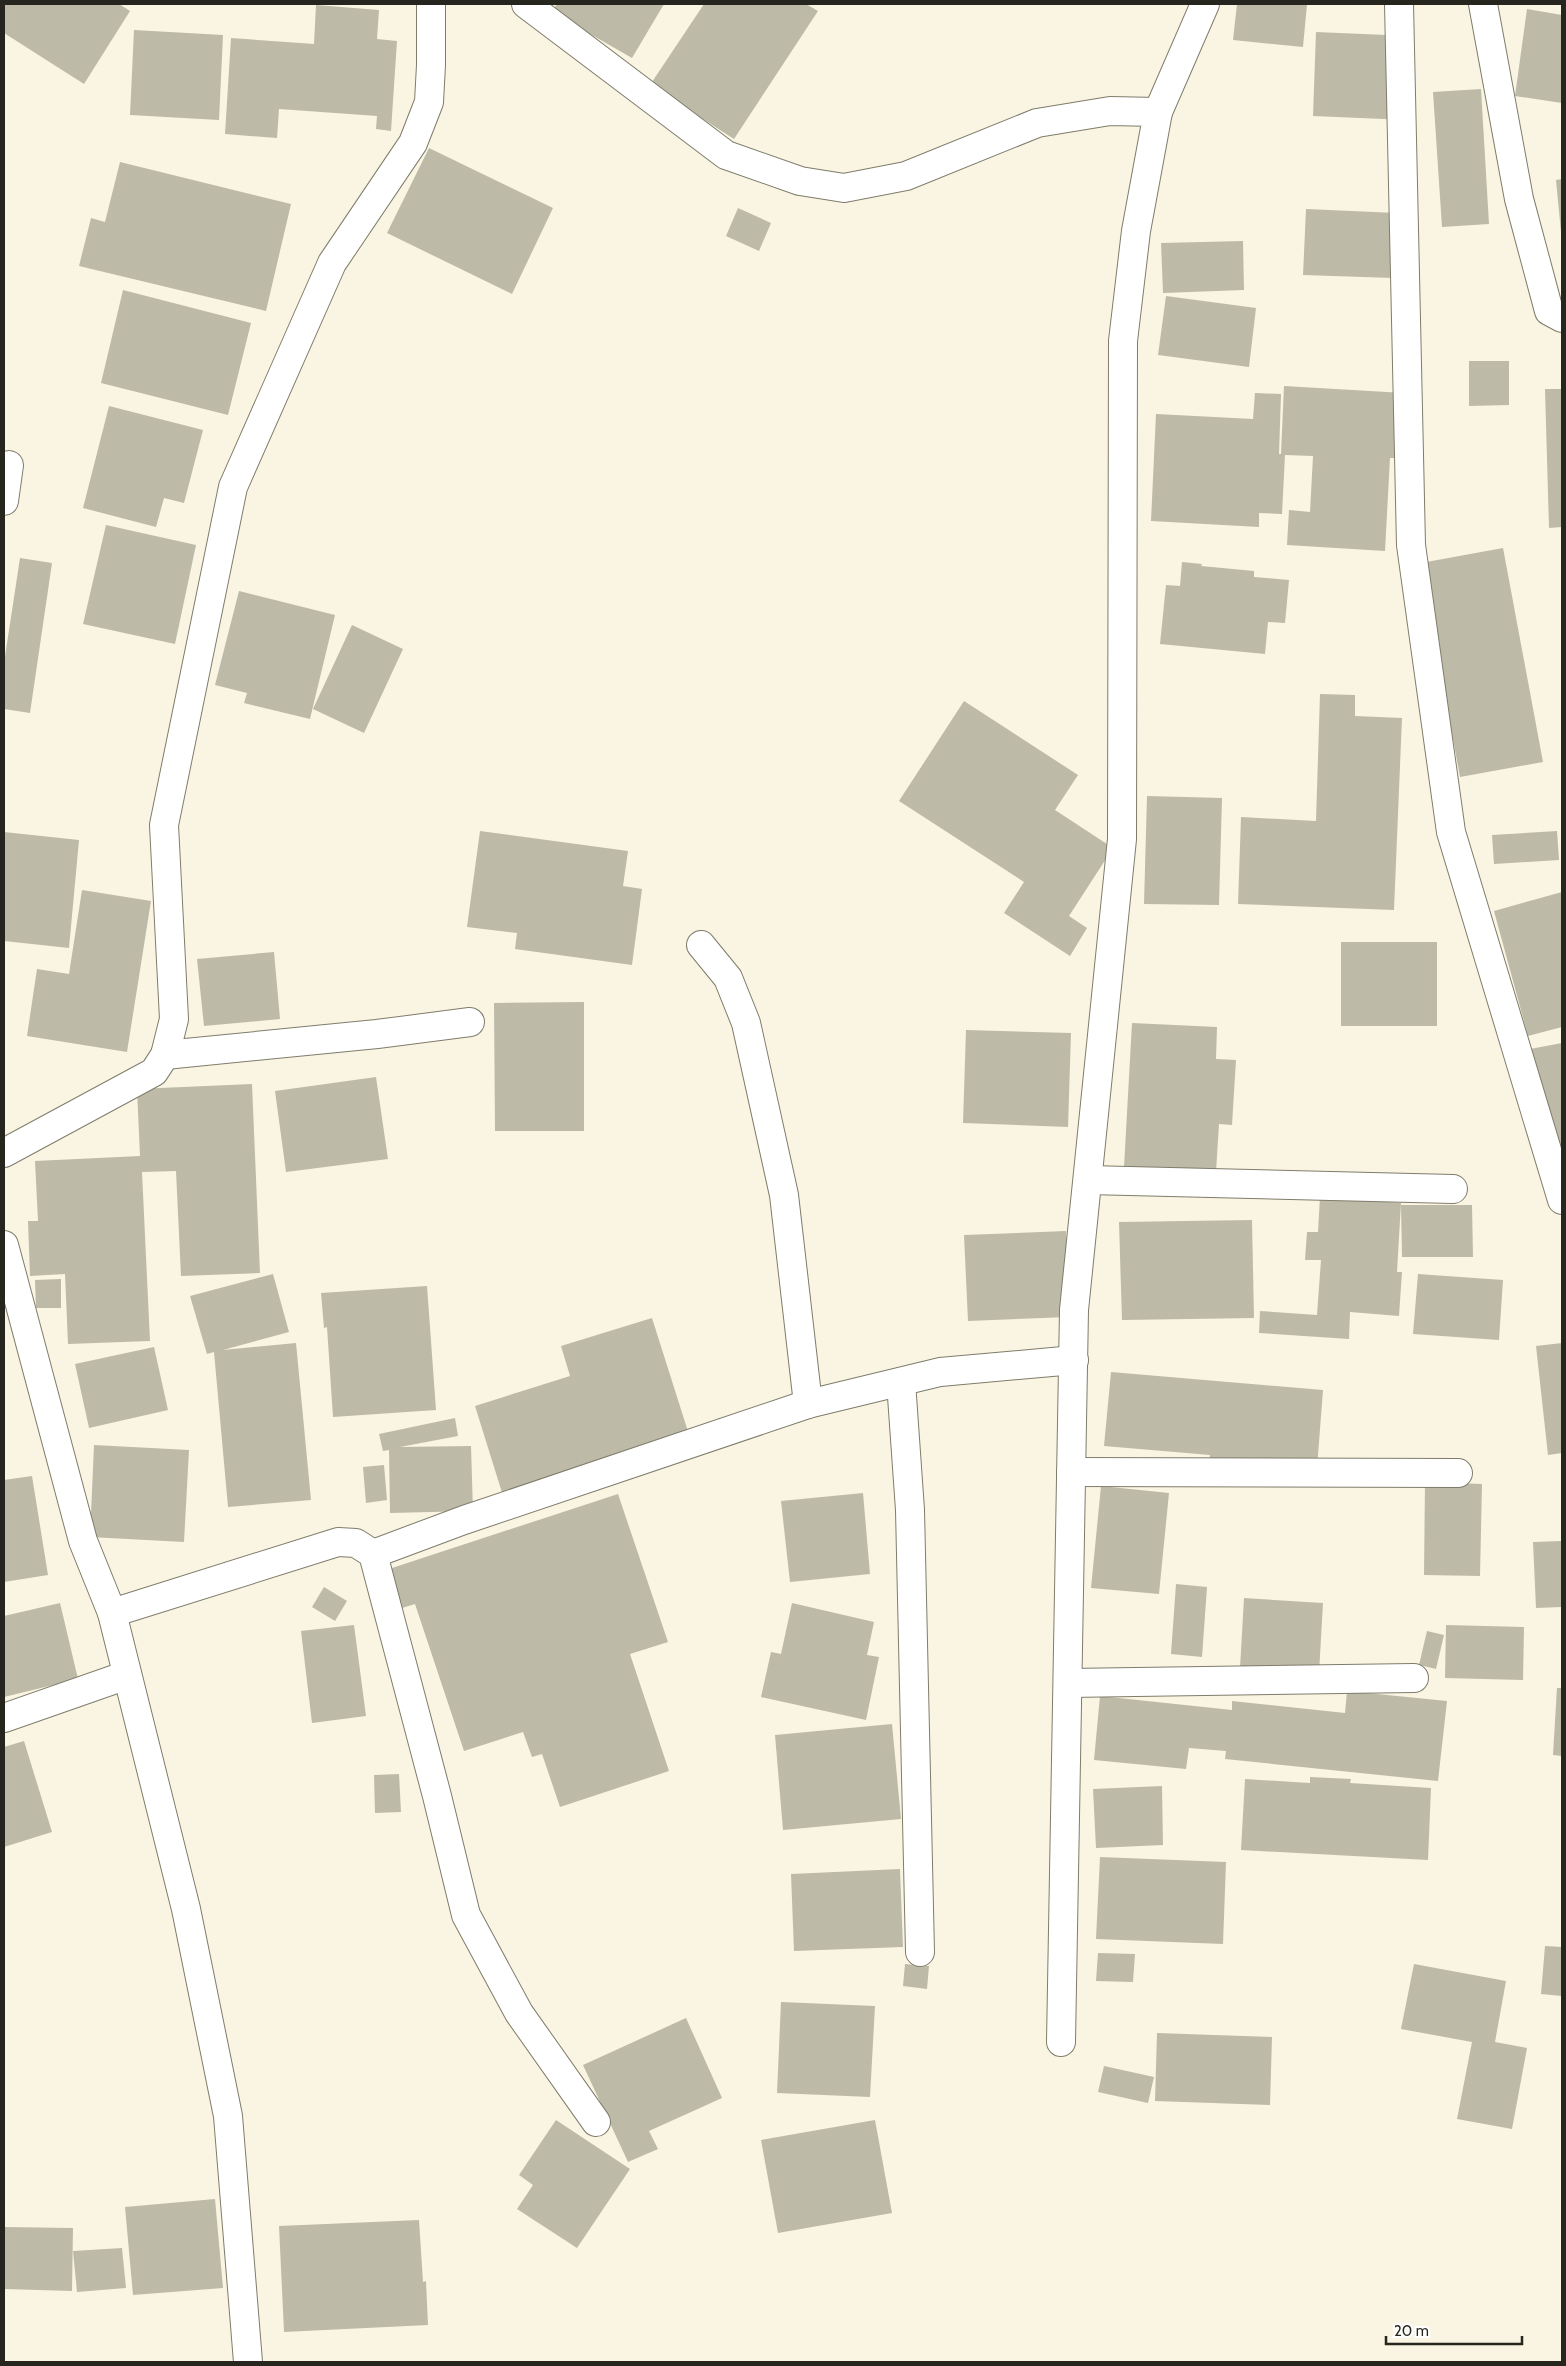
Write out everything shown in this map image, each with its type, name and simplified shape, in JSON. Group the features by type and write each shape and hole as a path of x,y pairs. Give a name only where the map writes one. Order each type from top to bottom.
{"street":[{"path":"4,1153 154,1072 165,1055 174,1019 164,825 233,487 332,262 413,143 429,102 432,65 431,4"},
{"path":"526,4 726,155 800,181 844,188 906,176 1037,123 1110,111 1158,112"},
{"path":"1061,2042 1074,1310 1122,839 1123,341 1136,231 1158,112 1205,4"},
{"path":"1399,4 1411,545 1450,832 1562,1200"},
{"path":"1483,4 1519,199 1549,311 1562,318"},
{"path":"4,501 9,465"},
{"path":"701,945 728,978 746,1023 784,1194 808,1404"},
{"path":"165,1055 377,1034 470,1022"},
{"path":"1088,1180 1453,1189"},
{"path":"4,1245 82,1541 112,1613 186,1909 228,2116 248,2362"},
{"path":"373,1554 464,1520 808,1404 940,1372 1074,1360"},
{"path":"901,1382 910,1510 920,1952"},
{"path":"1072,1472 1458,1473"},
{"path":"112,1613 338,1542 356,1542 373,1554 438,1796 466,1915 519,2013 596,2122"},
{"path":"4,1718 127,1675"},
{"path":"1068,1683 1414,1678"}],"building":[{"path":"4,4 119,4 130,11 84,84 4,33"},
{"path":"557,4 664,4 632,58 552,12"},
{"path":"704,4 806,4 818,11 734,139 650,85"},
{"path":"1237,4 1307,4 1303,47 1233,40"},
{"path":"316,5 379,10 377,39 397,41 391,131 376,129 377,116 279,109 277,138 225,134 231,38 314,44"},
{"path":"1527,9 1562,15 1562,103 1515,96"},
{"path":"134,30 223,35 219,120 130,115"},
{"path":"1316,32 1410,36 1407,120 1313,116"},
{"path":"1481,89 1489,224 1442,227 1433,92"},
{"path":"429,148 553,208 512,294 387,233"},
{"path":"120,162 291,204 266,311 79,266 91,218 105,222"},
{"path":"1562,179 1562,231 1561,232 1556,180"},
{"path":"738,208 771,223 759,251 726,236"},
{"path":"1306,209 1396,213 1393,278 1303,275"},
{"path":"1243,241 1244,290 1163,293 1161,243"},
{"path":"123,290 251,323 228,415 101,383"},
{"path":"1166,296 1256,308 1249,367 1158,355"},
{"path":"1469,361 1509,361 1509,405 1469,406"},
{"path":"1284,386 1404,393 1400,458 1390,458 1385,551 1287,545 1289,510 1310,512 1313,456 1285,455 1282,514 1259,513 1259,527 1151,521 1156,414 1253,419 1255,393 1281,394 1279,454 1281,454"},
{"path":"1545,389 1562,389 1562,527 1549,528"},
{"path":"109,406 203,430 184,503 164,498 156,527 83,508"},
{"path":"106,525 196,545 175,644 83,624"},
{"path":"1503,548 1543,762 1460,777 1421,563"},
{"path":"20,558 52,563 30,713 4,709 4,663"},
{"path":"1182,562 1202,564 1201,566 1254,571 1254,577 1289,580 1285,623 1268,622 1265,654 1160,644 1166,585 1180,586"},
{"path":"239,591 335,615 310,719 244,703 247,693 215,685"},
{"path":"352,625 403,649 364,733 313,709"},
{"path":"1320,694 1355,695 1355,716 1402,718 1394,910 1238,904 1241,817 1316,821"},
{"path":"964,701 1078,775 1055,810 1113,848 1069,916 1087,928 1070,956 1004,913 1024,882 899,801"},
{"path":"1147,796 1222,798 1219,905 1144,904"},
{"path":"480,831 628,851 623,886 642,889 632,965 515,949 517,933 467,927"},
{"path":"1557,831 1559,860 1494,864 1492,835"},
{"path":"4,832 79,840 69,948 4,941"},
{"path":"82,890 151,901 127,1052 27,1036 37,969 69,974"},
{"path":"1562,892 1562,1027 1528,1036 1494,911"},
{"path":"1341,942 1437,942 1437,1026 1341,1026"},
{"path":"274,952 280,1019 204,1026 197,959"},
{"path":"584,1002 584,1131 495,1131 494,1003"},
{"path":"1132,1023 1217,1027 1216,1059 1236,1060 1232,1125 1219,1124 1216,1172 1124,1167"},
{"path":"966,1030 1071,1033 1068,1127 963,1123"},
{"path":"1562,1043 1562,1152 1550,1154 1530,1049"},
{"path":"376,1077 388,1159 286,1172 275,1091"},
{"path":"252,1084 260,1273 181,1276 176,1171 142,1172 150,1341 68,1344 65,1274 30,1276 28,1221 38,1221 35,1161 140,1156 137,1089"},
{"path":"1320,1197 1401,1203 1397,1272 1402,1272 1399,1316 1350,1312 1349,1339 1259,1333 1260,1311 1317,1315 1321,1260 1305,1260 1307,1232 1318,1232"},
{"path":"1401,1205 1472,1205 1473,1257 1402,1257"},
{"path":"1252,1220 1254,1318 1122,1320 1119,1222"},
{"path":"1066,1231 1069,1317 968,1321 964,1235"},
{"path":"273,1274 289,1332 223,1350 296,1343 311,1500 228,1507 214,1352 207,1354 190,1296"},
{"path":"1418,1274 1503,1280 1499,1340 1413,1334"},
{"path":"61,1279 61,1308 36,1308 35,1280"},
{"path":"427,1286 436,1410 333,1417 327,1327 324,1328 321,1293"},
{"path":"652,1318 691,1441 504,1499 475,1406 570,1376 561,1346"},
{"path":"1562,1343 1562,1453 1548,1455 1536,1346"},
{"path":"154,1347 168,1410 89,1428 75,1364"},
{"path":"1111,1372 1323,1390 1317,1468 1209,1460 1210,1455 1104,1446"},
{"path":"455,1418 458,1436 400,1447 471,1446 473,1511 390,1513 389,1450 383,1451 379,1434"},
{"path":"94,1445 189,1450 184,1542 90,1537"},
{"path":"384,1465 387,1500 366,1503 363,1467"},
{"path":"32,1476 48,1575 4,1582 4,1480"},
{"path":"1425,1482 1482,1484 1480,1576 1424,1575"},
{"path":"1101,1486 1169,1493 1159,1594 1091,1588"},
{"path":"863,1493 870,1574 790,1582 781,1501"},
{"path":"618,1494 668,1642 630,1654 669,1771 560,1807 542,1754 532,1757 523,1732 464,1751 415,1604 402,1608 389,1569"},
{"path":"1562,1541 1562,1607 1536,1608 1533,1542"},
{"path":"1176,1584 1207,1587 1202,1657 1171,1654"},
{"path":"324,1587 347,1601 335,1621 312,1607"},
{"path":"1244,1598 1323,1603 1319,1673 1240,1668"},
{"path":"60,1603 78,1679 4,1697 4,1616"},
{"path":"792,1603 874,1622 867,1655 879,1657 866,1720 761,1697 771,1652 781,1654"},
{"path":"354,1625 366,1716 312,1723 301,1631"},
{"path":"1446,1625 1524,1627 1523,1680 1445,1678"},
{"path":"1427,1631 1444,1635 1436,1669 1419,1665"},
{"path":"1557,1688 1562,1688 1562,1756 1553,1755"},
{"path":"1347,1691 1447,1701 1438,1781 1225,1759 1226,1751 1189,1748 1186,1769 1094,1760 1100,1696 1232,1710 1232,1701 1345,1713"},
{"path":"892,1724 901,1819 783,1830 775,1735"},
{"path":"24,1741 52,1832 4,1847 4,1747"},
{"path":"399,1774 401,1812 375,1813 374,1775"},
{"path":"1310,1777 1351,1779 1350,1783 1431,1788 1428,1860 1241,1850 1245,1779 1310,1783"},
{"path":"1162,1786 1163,1845 1096,1848 1093,1789"},
{"path":"1100,1857 1226,1862 1223,1944 1096,1939"},
{"path":"900,1869 903,1947 794,1951 791,1874"},
{"path":"1545,1946 1562,1947 1562,1996 1541,1994"},
{"path":"1098,1953 1135,1954 1133,1982 1096,1981"},
{"path":"905,1964 929,1966 927,1989 903,1986"},
{"path":"1414,1964 1506,1981 1495,2042 1527,2048 1512,2129 1457,2119 1472,2042 1401,2029"},
{"path":"781,2002 875,2006 870,2097 777,2093"},
{"path":"686,2018 722,2098 649,2131 658,2149 628,2162 583,2065"},
{"path":"1157,2033 1272,2037 1270,2105 1155,2101"},
{"path":"1104,2066 1154,2077 1148,2103 1098,2092"},
{"path":"556,2120 630,2169 577,2248 517,2209 533,2185 519,2175"},
{"path":"875,2120 892,2213 778,2233 761,2140"},
{"path":"215,2199 223,2288 133,2295 125,2207"},
{"path":"419,2220 423,2282 426,2281 428,2325 284,2332 279,2226"},
{"path":"4,2227 73,2228 72,2291 4,2289"},
{"path":"122,2248 126,2288 77,2292 73,2251"}]}
